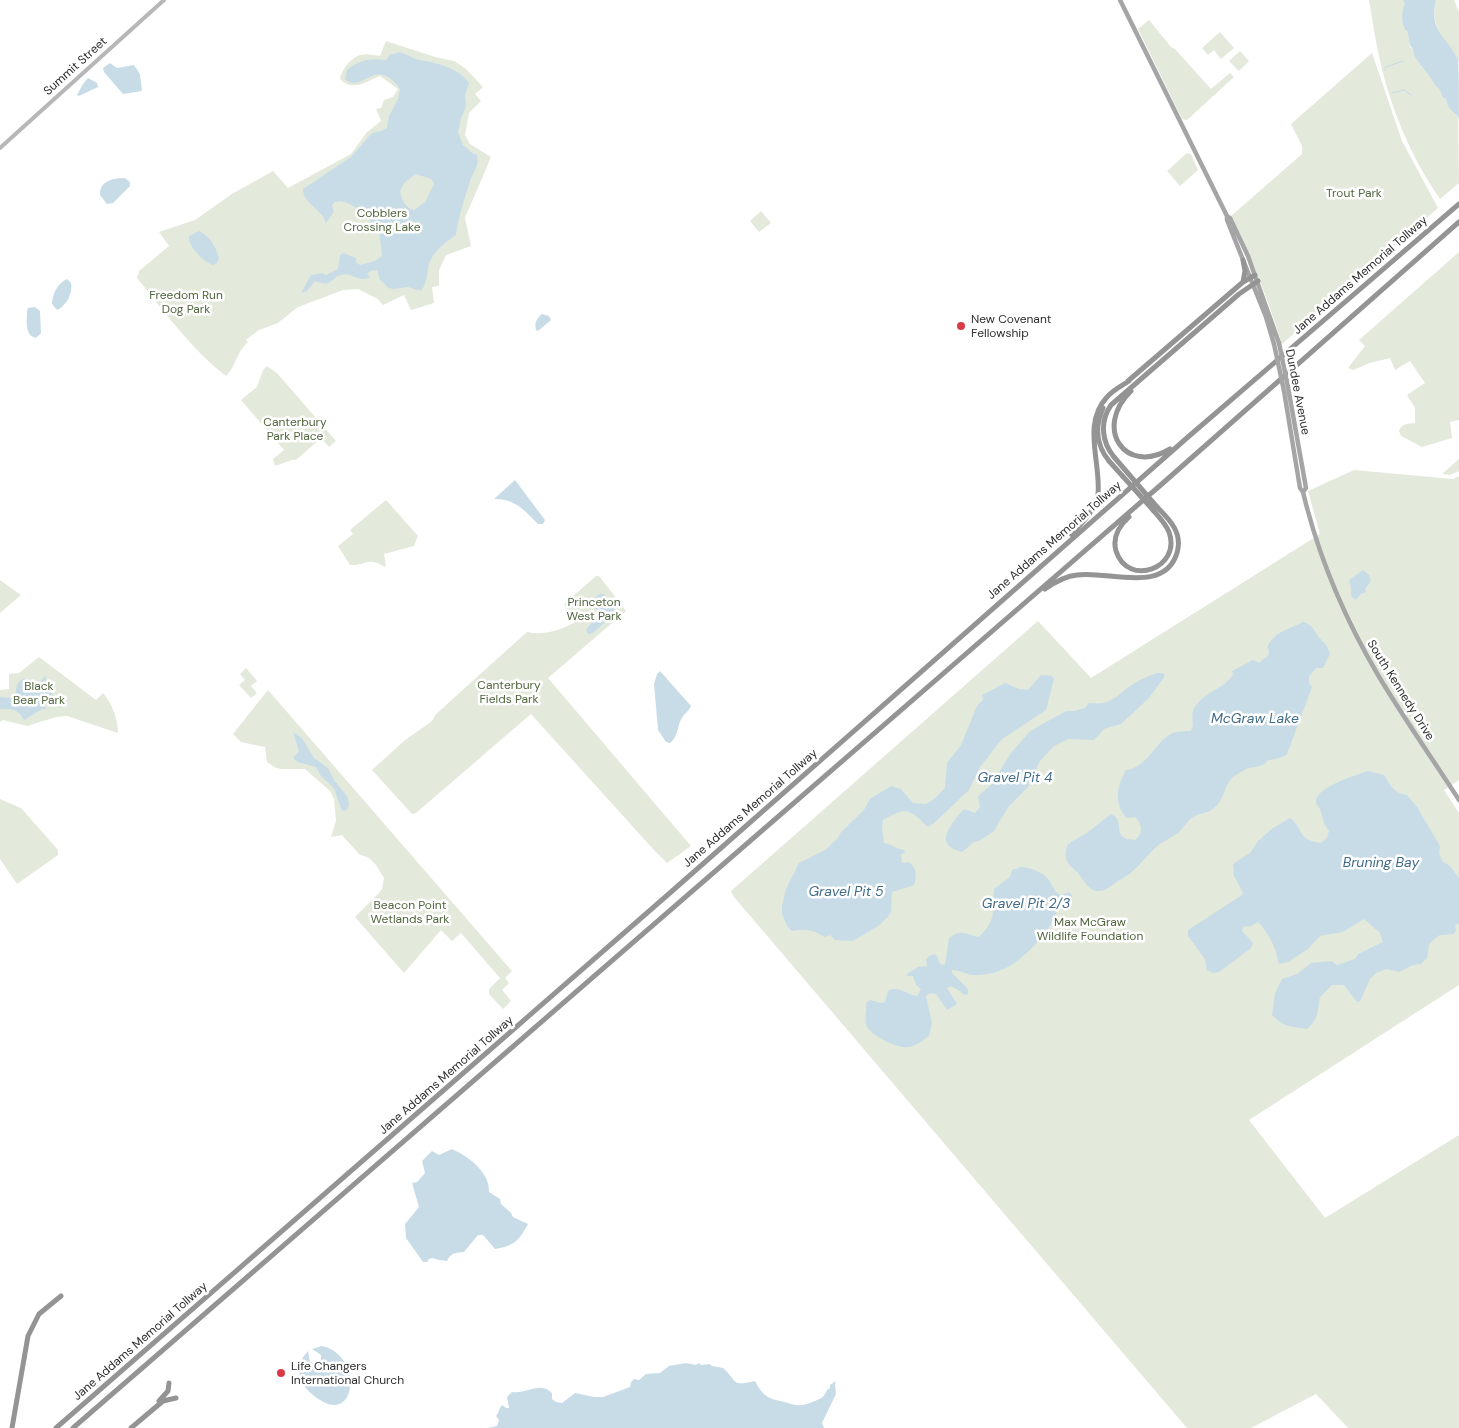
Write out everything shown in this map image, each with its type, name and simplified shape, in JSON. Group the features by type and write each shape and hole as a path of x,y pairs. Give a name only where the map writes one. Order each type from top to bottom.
{"highway":[{"name":"Jane Addams Memorial Tollway","path":"56,1428 678,885 1188,436 1459,204"},
{"name":"Jane Addams Memorial Tollway","path":"73,1428 1163,483 1459,222"},
{"path":"1243,260 1246,271 1243,282"},
{"path":"1026,601 1054,583 1071,576 1085,574 1141,578 1163,572 1170,565 1175,557 1178,542 1174,526 1103,451 1099,442 1098,429 1100,417 1109,399 1243,282 1253,276"},
{"path":"1112,459 1106,446 1104,422 1107,411 1115,400 1256,282"},
{"path":"1165,357 1120,403 1114,419 1114,432 1125,450 1146,458 1162,454 1188,436"},
{"path":"996,604 1076,529 1094,508 1099,490 1094,430 1096,416 1108,397 1129,381"},
{"path":"1155,508 1169,530 1170,550 1164,561 1156,568 1145,571 1135,570 1126,565 1118,556 1115,545 1117,532 1132,513 1163,483"},
{"path":"12,1428 28,1336 39,1314 61,1296"},
{"path":"148,1415 168,1391 169,1383"},
{"path":"130,1428 163,1401 169,1398 176,1398"}],"main road":[{"name":"Summit Street","path":"0,148 164,0"},
{"name":"Dundee Avenue","path":"1120,0 1227,216 1230,218 1256,282 1276,343 1286,389 1300,488 1303,492 1313,530"},
{"name":"Dundee Avenue","path":"1227,216 1243,260 1253,276"},
{"name":"South Kennedy Drive","path":"1313,530 1339,597 1370,661 1459,800"}],"green space":[{"path":"1369,0 1403,0 1405,3 1410,47 1413,49 1424,70 1429,73 1451,109 1458,116 1459,183 1440,199 1421,169 1398,120 1380,60"},
{"path":"1436,0 1454,0 1459,12 1459,62 1437,26 1434,9"},
{"path":"1149,20 1171,47 1175,49 1211,89 1230,73 1234,77 1187,120 1182,119 1138,29"},
{"path":"1220,32 1234,48 1221,59 1214,50 1208,55 1202,48"},
{"name":"Cobblers Crossing Lake","path":"386,41 435,57 454,61 465,68 483,87 475,94 481,101 469,113 465,135 470,144 491,157 465,218 471,246 446,255 439,270 439,286 432,287 434,303 411,310 404,295 383,305 378,299 358,289 343,290 298,307 278,323 259,330 246,340 248,342 240,351 232,369 226,376 201,354 168,316 137,278 139,271 169,246 159,232 195,220 232,194 273,171 288,188 351,154 367,132 381,121 376,109 381,108 384,100 393,97 398,89 380,76 359,85 350,85 340,79 342,72 353,59 360,55 380,56"},
{"path":"1240,51 1249,61 1239,71 1229,61"},
{"name":"Trout Park","path":"1372,53 1402,141 1438,208 1282,344 1259,279 1231,216 1302,154 1302,146 1291,124"},
{"path":"1187,153 1191,154 1198,170 1180,186 1167,171"},
{"path":"761,211 771,223 759,232 750,221"},
{"path":"1459,252 1459,420 1450,422 1452,438 1422,447 1401,436 1399,431 1404,425 1415,423 1415,408 1407,395 1425,383 1410,361 1395,370 1390,358 1353,370 1348,368 1365,346 1359,340"},
{"name":"Canterbury Park Place","path":"267,366 277,373 336,441 329,447 321,438 296,460 275,466 273,459 284,450 241,400 257,387 263,370"},
{"path":"1459,459 1459,471 1450,475 1442,474"},
{"name":"Max McGraw Wildlife Foundation","path":"1354,470 1453,479 1459,476 1459,780 1444,790 1459,813 1459,985 1249,1120 1325,1218 1459,1135 1459,1428 1348,1428 1316,1394 1251,1428 1187,1428 734,897 731,891 1038,621 1091,678 1320,534 1308,491"},
{"path":"386,500 418,536 414,546 384,554 385,567 374,562 350,565 338,546 353,534 350,530"},
{"path":"596,576 599,576 626,611 548,678 691,846 667,863 531,714 416,813 412,814 372,770 404,741 432,721 435,715 527,632 545,633 574,623 564,604"},
{"path":"0,580 21,595 0,613"},
{"name":"Black Bear Park","path":"39,657 96,700 103,693 114,711 118,733 67,716 56,717 27,726 3,720 0,722 0,690 9,689 9,674 19,673"},
{"path":"246,668 257,681 251,686 257,693 251,698 239,685 245,680 240,674"},
{"name":"Beacon Point Wetlands Park","path":"268,690 512,971 505,978 509,983 502,990 511,1001 503,1009 489,994 489,989 500,978 461,933 452,941 441,930 404,973 355,917 382,889 384,878 376,865 369,858 359,854 342,835 331,837 336,821 334,799 330,791 305,769 276,768 267,762 265,747 241,742 233,734"},
{"path":"0,799 21,808 58,850 58,855 17,884 0,859"}],"water":[{"path":"1403,0 1436,0 1434,11 1437,27 1458,60 1459,120 1414,54 1408,32 1403,24 1402,15 1405,4"},
{"name":"Cobblers Crossing Lake","path":"400,52 417,59 432,62 459,73 469,83 465,95 466,107 458,132 463,145 477,155 478,162 470,181 458,221 456,235 440,247 434,255 429,264 426,281 421,291 408,287 389,288 380,280 377,270 370,271 367,274 370,277 365,279 345,275 337,276 327,283 315,281 307,291 301,293 311,275 322,273 326,275 338,269 340,255 343,253 356,258 356,262 360,265 375,261 382,256 379,233 358,209 343,202 337,202 332,205 334,212 326,223 321,214 306,199 303,189 351,157 372,133 387,128 389,116 398,99 400,89 391,79 383,75 376,75 351,83 345,79 347,70 356,64 375,59 386,60 390,55","holes":["416,174 431,179 434,184 425,202 414,210 408,207 402,200 400,191 404,183"]},
{"path":"110,63 117,68 134,65 140,74 142,91 123,94 104,72 103,68"},
{"path":"88,78 97,83 98,87 79,96 77,95 83,84"},
{"path":"125,178 130,182 130,186 113,203 107,204 100,195 100,190 104,183"},
{"path":"199,231 212,242 216,249 219,258 217,263 213,265 201,257 189,240 189,236"},
{"path":"67,279 71,283 70,295 64,305 57,310 52,304 53,296 58,286"},
{"path":"35,307 40,311 41,333 36,338 28,331 27,323 28,308"},
{"path":"542,314 549,316 551,320 538,331 535,327 537,319"},
{"path":"515,480 545,520 543,524 538,524 524,510 513,503 494,499"},
{"path":"1363,570 1369,575 1371,581 1365,589 1366,592 1361,594 1356,600 1351,596 1349,580"},
{"path":"600,594 604,594 616,612 593,633 588,634 586,630 599,613 591,601"},
{"name":"McGraw Lake","path":"1303,622 1312,627 1330,654 1323,668 1316,668 1309,677 1309,683 1312,687 1287,754 1281,758 1267,761 1260,766 1247,769 1233,777 1219,803 1213,809 1193,817 1179,832 1157,847 1130,874 1103,890 1097,891 1090,888 1068,862 1066,848 1068,844 1088,832 1111,814 1116,817 1120,833 1123,836 1127,839 1135,840 1138,837 1141,832 1140,823 1135,817 1127,818 1118,801 1120,782 1126,770 1140,765 1171,734 1191,731 1193,725 1192,715 1200,700 1225,684 1233,675 1232,671 1253,660 1260,663 1268,656 1269,650 1267,647 1274,638"},
{"path":"660,671 691,706 681,719 675,737 670,743 666,742 658,730 654,684"},
{"name":"Gravel Pit 4","path":"1157,673 1163,673 1165,676 1149,698 1121,724 1104,729 1094,740 1068,739 1054,746 1040,761 1028,787 1009,806 994,831 981,840 974,842 962,852 953,849 948,844 946,839 947,833 954,821 964,809 975,813 980,807 978,796 991,785 1011,753 1030,731 1066,711 1085,708 1089,703 1109,701 1137,682"},
{"path":"45,675 51,692 62,708 48,703 45,706 46,710 42,709 24,720 16,711 0,709 0,697 11,698 15,695 21,680 24,678 29,684 39,685"},
{"name":"Gravel Pit 5","path":"1041,675 1052,676 1054,679 1046,710 1002,739 980,767 969,790 933,824 928,827 912,813 903,811 883,820 884,843 904,850 905,853 901,854 902,863 909,862 914,867 916,875 914,885 892,892 891,912 888,917 878,926 853,941 835,940 830,935 825,937 809,930 792,931 787,926 782,914 782,906 786,889 799,863 825,850 864,810 870,799 891,786 901,789 913,803 926,804 934,799 945,788 947,763 961,745 977,706 983,700 982,695 1005,683 1019,689 1028,690"},
{"path":"293,732 302,738 314,758 328,768 334,780 347,796 349,804 347,810 342,811 334,788 321,776 316,767 294,759 299,751"},
{"name":"Bruning Bay","path":"1368,771 1384,775 1393,788 1407,795 1417,807 1440,846 1439,854 1442,861 1450,866 1459,878 1459,924 1455,925 1456,930 1454,934 1440,935 1434,939 1429,945 1427,958 1421,964 1413,965 1399,972 1386,969 1376,973 1370,979 1360,1001 1357,1002 1344,985 1332,985 1320,997 1316,1018 1307,1029 1288,1026 1272,1015 1275,993 1282,979 1297,974 1311,963 1332,961 1337,965 1355,959 1358,954 1383,942 1380,933 1364,919 1343,932 1320,936 1308,949 1288,962 1279,964 1272,941 1258,922 1251,926 1243,927 1242,931 1253,943 1251,948 1219,972 1213,973 1207,970 1205,959 1188,936 1188,930 1242,895 1243,893 1234,876 1233,864 1251,852 1258,841 1273,828 1290,818 1307,839 1321,843 1327,838 1329,831 1325,826 1320,809 1316,803 1317,797 1322,791 1338,782"},
{"name":"Gravel Pit 2/3","path":"1021,867 1043,874 1060,895 1069,892 1072,895 1071,906 1067,910 1062,905 1058,906 1052,923 1039,941 1008,967 997,972 982,975 971,975 952,970 952,973 968,989 968,994 964,995 951,986 947,988 957,1004 947,1010 936,994 931,993 926,996 932,1023 929,1036 919,1043 908,1047 898,1046 870,1031 866,1021 866,1003 870,1000 881,1003 885,1002 888,991 892,989 917,996 921,989 916,985 913,976 907,976 907,974 918,967 927,966 926,960 934,954 937,956 940,964 945,965 949,938 953,935 964,933 979,937 991,920 994,889 1010,877 1012,870"},
{"path":"452,1149 471,1160 482,1171 486,1178 489,1192 500,1199 501,1204 513,1217 528,1224 519,1239 507,1246 495,1249 483,1235 478,1235 464,1252 452,1254 447,1261 433,1258 423,1262 406,1238 405,1224 419,1207 412,1183 417,1182 425,1173 422,1161 432,1151 439,1155"},
{"path":"322,1346 335,1352 344,1362 349,1373 350,1385 348,1396 342,1403 332,1405 320,1400 304,1386 301,1380 299,1369 303,1358 308,1351 310,1362 318,1364 321,1360 321,1355 312,1349"},
{"path":"686,1363 696,1365 699,1363 701,1365 710,1364 723,1368 735,1382 755,1381 762,1392 768,1397 794,1405 804,1405 820,1399 830,1388 830,1385 836,1381 836,1394 822,1423 824,1428 488,1428 497,1426 499,1420 496,1416 502,1405 509,1408 507,1397 512,1392 543,1388 552,1393 552,1399 562,1403 575,1393 603,1397 630,1387 634,1379 639,1380 646,1374 660,1373 669,1366"}],"waterway":[{"path":"1385,70 1386,67 1403,61"},
{"path":"1392,93 1404,90 1411,95"}],"place":[{"name":"New Covenant Fellowship","path":"961,326"},
{"name":"Life Changers International Church","path":"281,1373"}],"park label":[{"name":"Freedom Run Dog Park","path":"186,302"},
{"name":"Princeton West Park","path":"594,609"},
{"name":"Canterbury Fields Park","path":"509,692"}]}
